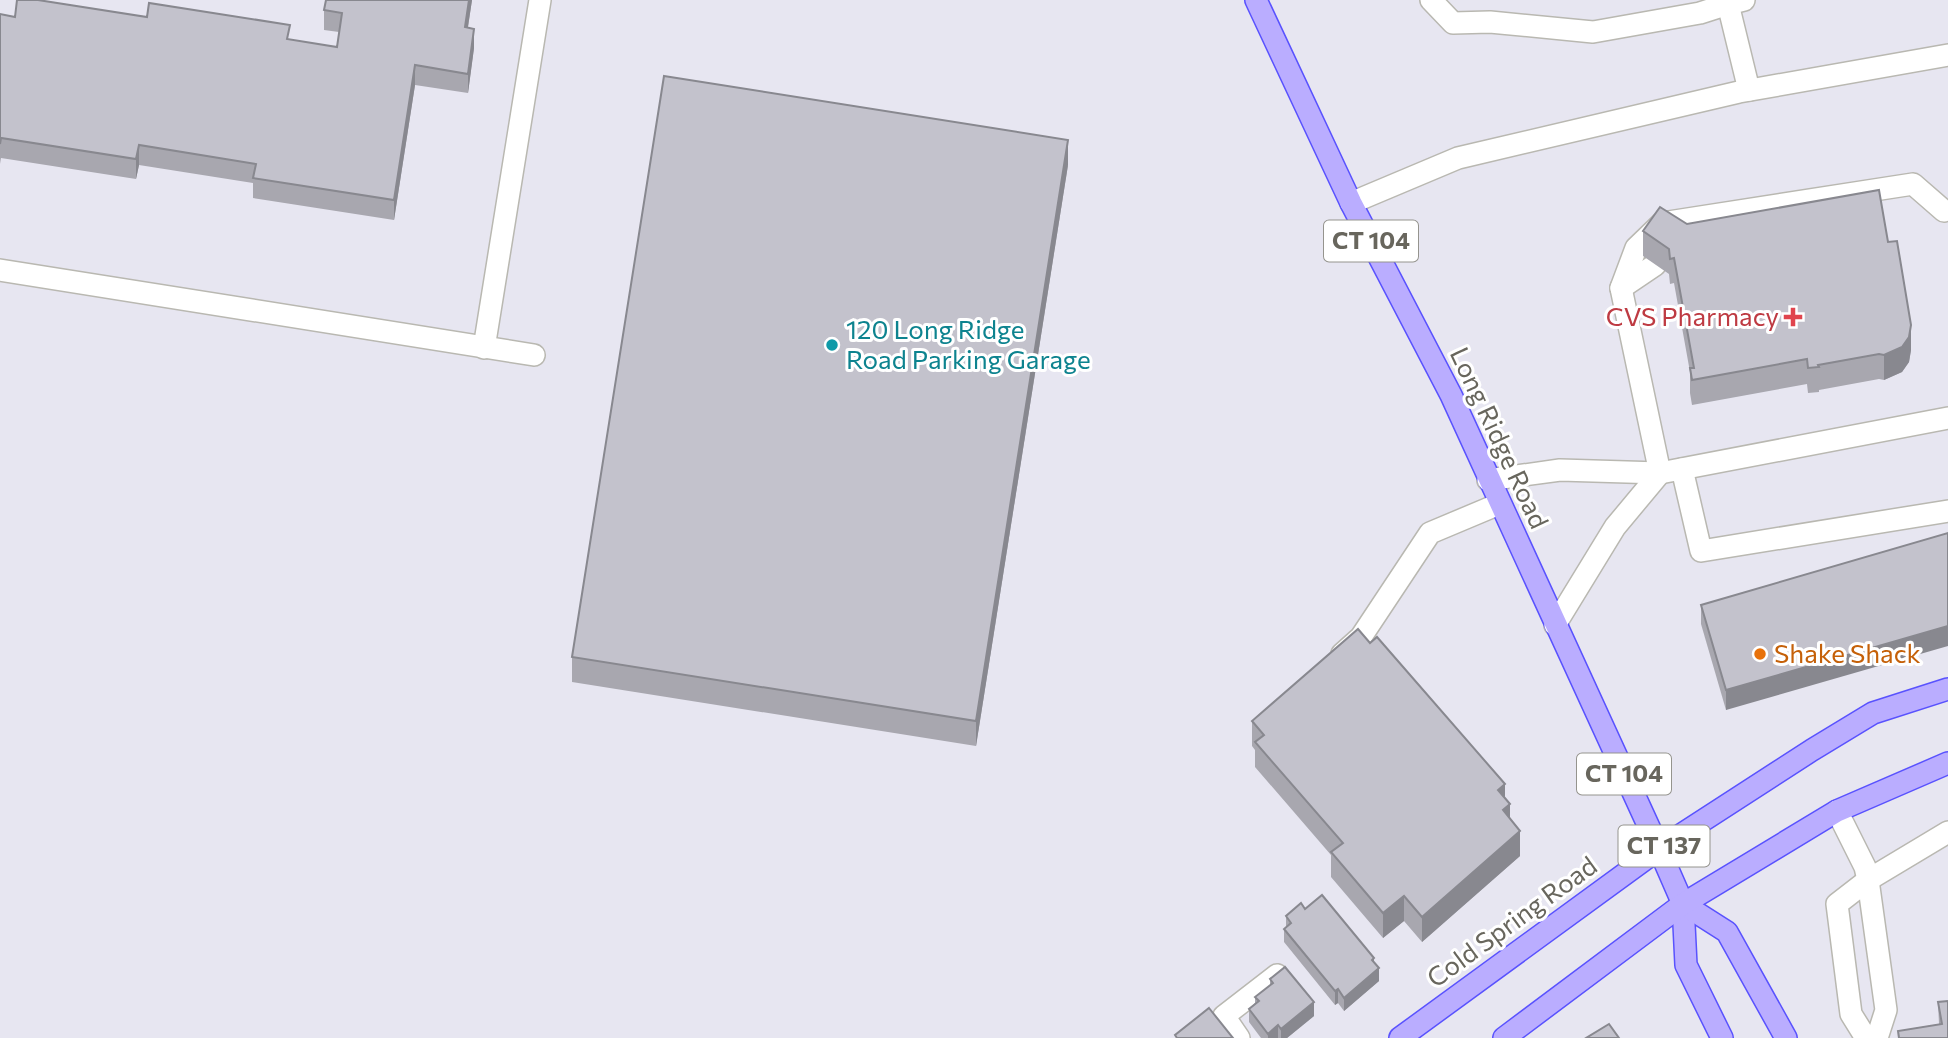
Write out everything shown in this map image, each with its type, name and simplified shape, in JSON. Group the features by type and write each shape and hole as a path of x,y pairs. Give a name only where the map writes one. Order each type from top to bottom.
{"main road":[{"name":"Long Ridge Road","path":"1256,0 1351,203 1451,395 1684,904 1686,965 1722,1038"},
{"name":"Cold Spring Road","path":"1400,1038 1659,849 1872,713 1948,689"},
{"name":"CT 137","path":"1504,1038 1684,904 1838,811 1948,763"},
{"path":"1684,904 1727,932 1786,1038"}],"lane":[{"path":"484,348 540,0"},
{"path":"1431,0 1453,23 1490,22 1593,32 1700,13 1736,2 1749,90"},
{"path":"1351,203 1458,158 1749,90 1948,55"},
{"path":"1660,473 1621,288 1636,248 1695,218 1913,184 1944,211"},
{"path":"1621,288 1655,265"},
{"path":"0,270 534,355"},
{"path":"1488,480 1560,470 1660,473 1948,418"},
{"path":"1682,468 1701,551 1948,510"},
{"path":"1555,625 1615,527 1660,473"},
{"path":"1325,668 1361,637 1430,533 1499,504"},
{"path":"1838,811 1865,867 1868,880 1886,1010 1877,1038"},
{"path":"1866,1038 1851,1014 1837,904 1868,880 1948,832"},
{"path":"1240,1038 1224,1016 1277,975"}],"building":[{"path":"17,0 38,0 147,17 149,3 290,25 287,39 337,47 342,13 324,10 326,0 469,0 465,27 474,29 468,74 415,65 394,200 253,178 256,164 139,145 136,159 1,138 0,144 0,14 15,17"},
{"name":"120 Long Ridge Road Parking Garage","path":"664,76 1068,140 976,721 572,657"},
{"name":"CVS Pharmacy","path":"1879,190 1888,242 1897,241 1911,325 1909,337 1902,347 1884,355 1818,365 1819,367 1808,368 1807,359 1692,380 1690,368 1694,368 1674,258 1670,259 1669,249 1643,231 1660,207 1687,224"},
{"path":"1948,533 1948,626 1726,690 1701,605"},
{"path":"1358,629 1370,643 1377,637 1505,784 1498,790 1510,804 1503,810 1520,831 1422,917 1404,896 1383,913 1331,852 1343,843 1255,742 1264,735 1252,721"},
{"path":"1322,895 1374,958 1372,960 1379,968 1344,998 1338,989 1335,991 1284,929 1291,923 1286,916 1301,903 1305,909"},
{"path":"1285,967 1314,1002 1281,1029 1278,1025 1268,1034 1249,1009 1259,1001 1255,997 1273,983 1270,979"},
{"path":"1948,1001 1948,1038 1899,1038 1898,1031 1942,1024 1938,1002"},
{"path":"1209,1008 1233,1038 1177,1038 1175,1035"},
{"path":"1609,1024 1619,1038 1586,1038"}],"place":[{"name":"CVS Pharmacy","path":"1793,317"},
{"name":"120 Long Ridge Road Parking Garage","path":"832,345"},
{"name":"Shake Shack","path":"1760,654"}]}
